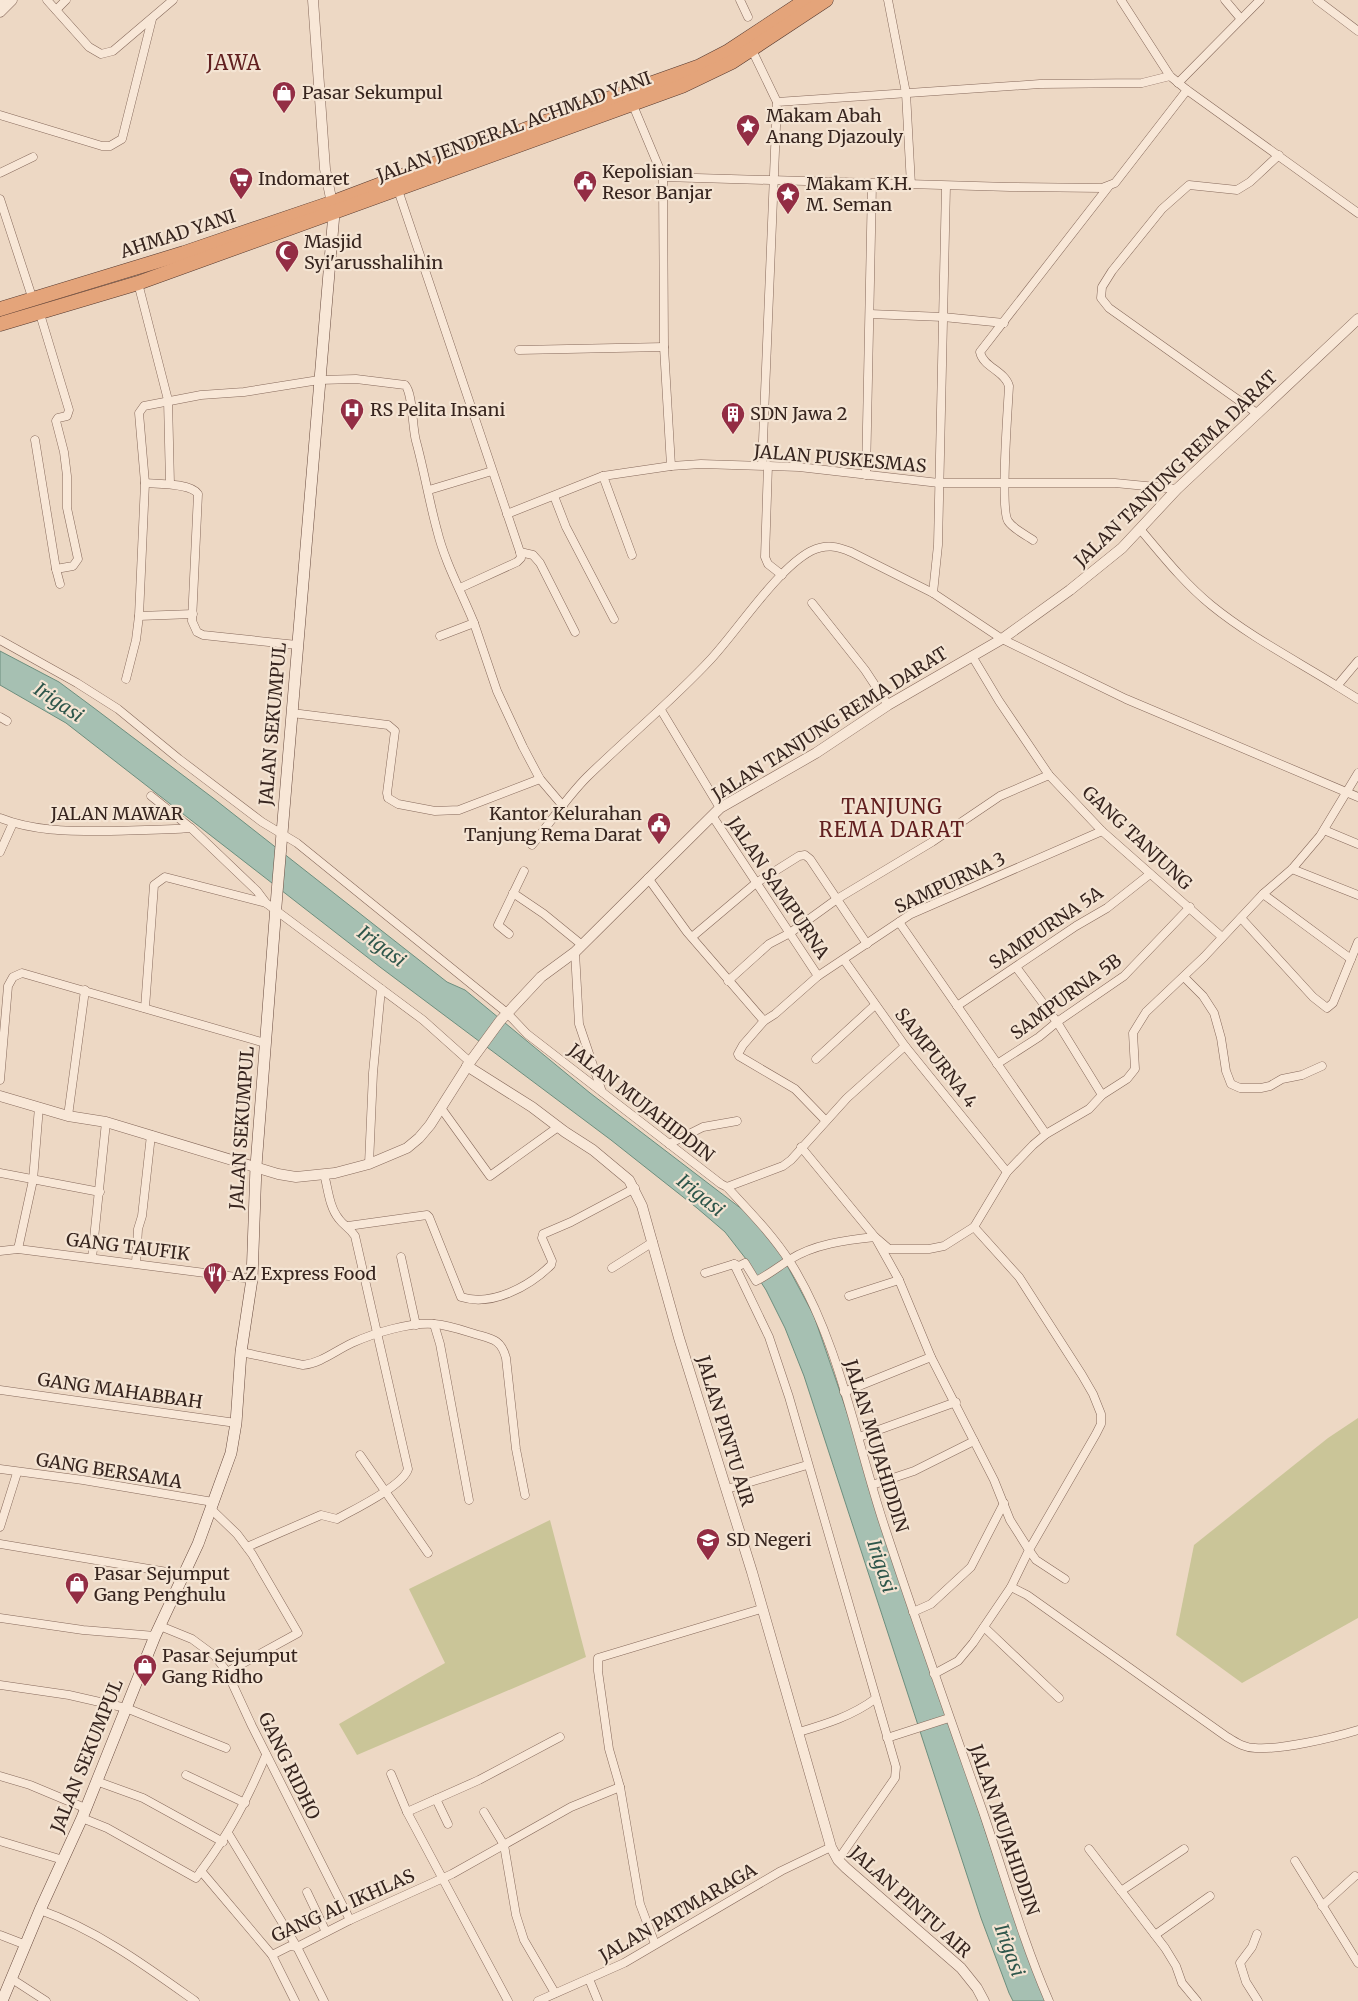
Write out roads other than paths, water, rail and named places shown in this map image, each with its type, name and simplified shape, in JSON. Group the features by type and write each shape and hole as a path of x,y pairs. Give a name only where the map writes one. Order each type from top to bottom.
{"highway":[{"name":"JALAN JENDERAL ACHMAD YANI","path":"0,324 40,314 138,283 333,208 398,190 682,86 732,62 752,50 801,9 826,0"},
{"name":"AHMAD YANI","path":"0,309 333,208 585,107 700,66 801,9"}],"main road":[{"name":"JALAN SEKUMPUL","path":"2,2001 40,1910 84,1813 157,1631 184,1576 231,1453 236,1423 241,1352 252,1279 256,1166 265,1043 333,208"}],"street":[{"path":"0,12 12,0"},
{"path":"47,0 89,46 101,54 112,51 173,0"},
{"path":"56,10 66,0"},
{"path":"313,0 325,169 333,208"},
{"path":"740,0 748,17"},
{"path":"888,0 906,93 911,185"},
{"path":"1121,0 1170,76 1358,212"},
{"path":"1225,0 1241,19"},
{"path":"1178,83 1260,0"},
{"path":"1317,0 1358,31"},
{"path":"0,115 102,146 116,144 122,139 152,19"},
{"path":"752,50 777,102 765,465 765,557 768,564 782,575"},
{"path":"777,102 1040,84 1142,83 1170,76"},
{"path":"663,177 946,186 1093,188 1109,186 1115,183 1187,90"},
{"path":"632,103 663,177 664,347 671,466"},
{"path":"1258,414 1109,308 1101,298 1102,287 1162,208 1190,185 1237,190 1250,182 1279,155"},
{"path":"0,174 33,157"},
{"path":"866,475 872,184"},
{"path":"932,593 938,545 946,186"},
{"path":"1033,540 1008,522 1006,516 1005,484 1009,386 1005,377 982,358 980,352 1109,186"},
{"path":"398,190 521,558 517,562 460,588"},
{"path":"0,199 33,300"},
{"path":"138,283 168,400 170,484"},
{"path":"40,314 69,410 67,416 58,418 56,421 64,452 67,476 67,508 78,559 77,563 73,566 56,570"},
{"path":"870,314 943,317 1004,323"},
{"name":"JALAN TANJUNG REMA DARAT","path":"0,1096 68,1116 106,1122 278,1174 296,1177 335,1173 369,1164 407,1148 419,1138 441,1108 470,1062 503,1017 540,977 578,948 720,808 816,753 888,705 1002,638 1038,614 1097,569 1140,529 1177,489 1358,319"},
{"path":"519,350 664,347"},
{"path":"126,679 136,640 139,616 145,483 139,412 144,406 201,395 244,392 319,380 356,379 405,384 408,392 413,430 429,490 437,531 448,563 474,624 497,692 540,779 563,806"},
{"path":"35,440 56,570 60,584"},
{"name":"JALAN PUSKESMAS","path":"507,514 603,476 671,466 702,464 765,465 939,483 1115,483 1177,489"},
{"path":"429,490 492,471"},
{"path":"603,476 632,555"},
{"path":"145,483 170,484 197,491 199,497 194,626 203,635 297,645"},
{"path":"554,496 566,526 614,619"},
{"path":"1140,529 1178,573 1210,604 1246,630 1358,699"},
{"path":"532,845 586,779 661,710 711,659 791,565 810,552 820,548 838,546 932,593 1002,638 1126,699 1358,797"},
{"path":"520,552 533,555 540,563 575,632"},
{"path":"812,603 865,670 888,705"},
{"path":"139,616 193,614"},
{"path":"440,636 474,624"},
{"name":"JALAN MUJAHIDDIN","path":"0,640 77,683 118,709 179,759 262,822 297,843 503,1017 727,1187 759,1221 789,1260 823,1330 934,1674 945,1719 981,1808 1030,1953 1049,2001"},
{"name":"GANG TANJUNG","path":"972,656 999,701 1049,775 1102,831 1222,937"},
{"path":"1337,686 1358,661"},
{"path":"661,710 720,808"},
{"path":"292,713 388,725 392,728 394,731 387,793 388,798 398,804 435,811 459,810 540,779"},
{"path":"801,1147 875,1236 889,1249 929,1249 944,1246 974,1227 1007,1172 1032,1144 1089,1109 1102,1095 1132,1075 1136,1062 1133,1033 1146,1012 1184,977 1263,894 1292,869 1324,830 1358,773"},
{"path":"728,981 769,944 790,932 837,899 932,842 1000,796 1049,775"},
{"path":"151,796 191,828"},
{"name":"JALAN SAMPURNA","path":"713,817 818,976"},
{"name":"JALAN MAWAR","path":"0,818 45,830 191,828 257,891 266,903"},
{"path":"0,852 13,823"},
{"path":"1324,830 1358,844"},
{"name":"SAMPURNA 3","path":"826,1121 795,1089 739,1056 738,1054 743,1045 764,1021 775,1014 818,976 912,914 1102,831"},
{"path":"692,937 756,883 798,856 805,855 810,859 867,944"},
{"path":"1292,869 1358,895"},
{"path":"509,934 498,925 524,871"},
{"name":"SAMPURNA 5A","path":"958,1006 1107,908 1150,874"},
{"path":"145,1008 154,886 165,877 266,903 422,1020 470,1062"},
{"path":"648,878 692,937 764,1021"},
{"path":"514,893 544,914 578,948 579,1024 603,1094"},
{"path":"1263,894 1351,959"},
{"name":"SAMPURNA 5B","path":"997,1064 1039,1037 1057,1022 1124,976 1190,907"},
{"path":"1241,918 1324,1007 1331,1006 1358,942"},
{"path":"899,922 1046,1134"},
{"name":"SAMPURNA 4","path":"844,960 905,1046 1007,1172"},
{"path":"1016,967 1057,1022 1102,1095"},
{"path":"0,1080 2,1013 8,986 16,974 22,973 265,1043"},
{"path":"1184,977 1202,996 1214,1013 1226,1071 1232,1084 1240,1088 1261,1088 1270,1086 1282,1079 1302,1075 1322,1066"},
{"path":"369,1164 373,1073 381,989"},
{"path":"68,1116 85,990"},
{"path":"816,1059 876,1005"},
{"path":"727,1187 783,1166 791,1160 847,1098 905,1046"},
{"name":"JALAN PINTU AIR","path":"470,1062 558,1127 593,1150 629,1180 634,1188 642,1206 679,1338 727,1489 831,1847 838,1860 961,1968 977,1988 984,2001"},
{"path":"18,1248 33,1180 39,1107"},
{"path":"441,1108 490,1176 558,1127"},
{"path":"669,1144 704,1128 737,1121"},
{"path":"92,1258 106,1122"},
{"path":"136,1263 138,1229 142,1216 151,1135"},
{"path":"0,1173 100,1192"},
{"path":"247,1547 321,1515 337,1519 385,1492 404,1477 408,1469 355,1236 333,1210 324,1174"},
{"path":"348,1226 426,1215 429,1217 461,1297 467,1299 500,1296 527,1285 551,1265 552,1262 542,1238 543,1234 571,1222 634,1188"},
{"path":"934,1674 958,1661 1011,1587 1029,1550 1101,1424 1101,1414 1093,1394 1019,1277 974,1227"},
{"path":"705,1273 734,1264 739,1266 745,1263 756,1281 789,1260 824,1245 875,1236"},
{"path":"875,1236 899,1280 931,1357 956,1402 994,1480 1010,1520 1036,1560 1065,1579"},
{"path":"612,1268 652,1242"},
{"name":"GANG TAUFIK","path":"0,1251 18,1248 252,1279"},
{"path":"401,1257 416,1325"},
{"path":"734,1264 769,1337 789,1397 807,1465 896,1767 895,1778 838,1860"},
{"path":"849,1296 899,1280"},
{"path":"241,1352 303,1365 320,1361 351,1343 376,1334 416,1325 434,1324 463,1330 497,1341 504,1349 516,1449 525,1495"},
{"path":"434,1324 440,1344 469,1500"},
{"path":"844,1392 931,1357"},
{"name":"GANG MAHABBAH","path":"0,1390 236,1423"},
{"path":"859,1437 956,1402"},
{"path":"872,1485 914,1471 974,1440"},
{"path":"360,1455 428,1552"},
{"path":"727,1489 807,1465"},
{"name":"GANG BERSAMA","path":"0,1469 84,1480 212,1506"},
{"path":"0,1527 18,1472"},
{"path":"913,1612 931,1604 970,1566 1004,1504"},
{"path":"212,1506 238,1534 247,1547 298,1633 227,1672"},
{"path":"0,1544 184,1576"},
{"path":"1011,1587 1027,1595 1227,1737 1244,1746 1268,1748 1324,1739 1358,1730"},
{"path":"655,1944 640,1904 620,1787 609,1749 598,1671 598,1658 761,1609"},
{"name":"GANG RIDHO","path":"0,1618 83,1630 157,1631 192,1639 215,1656 227,1672 266,1755 350,1920"},
{"path":"984,1627 1059,1698"},
{"path":"0,1685 69,1695 126,1708 226,1748"},
{"path":"798,1732 837,1720 863,1708 875,1699"},
{"path":"887,1738 945,1719"},
{"path":"407,1812 479,1780 560,1737"},
{"path":"0,1776 30,1785 84,1813 196,1878 228,1833 246,1802 266,1755"},
{"path":"391,1774 407,1812 508,2001"},
{"path":"186,1775 246,1802"},
{"path":"96,1782 143,1798 222,1842"},
{"name":"GANG AL IKHLAS","path":"201,1871 272,1954 290,1946 297,1947 350,1920 452,1874 571,1807 620,1787"},
{"path":"436,1799 448,1824"},
{"path":"484,1812 504,1844 516,1915 524,1940 555,1993"},
{"path":"228,1833 297,1947 324,2001"},
{"path":"0,1841 63,1860"},
{"name":"JALAN PATMARAGA","path":"538,2001 624,1963 781,1871 831,1847"},
{"path":"1089,1849 1156,1935 1176,1966 1182,1984 1197,2001"},
{"path":"1121,1891 1184,1849"},
{"path":"1295,1861 1358,1963"},
{"path":"1322,1906 1355,1876"},
{"path":"306,1892 326,1932"},
{"path":"1156,1935 1210,1896"},
{"path":"40,1910 62,1918 101,1938 195,2001"},
{"path":"1257,1934 1252,1947 1240,1963 1246,1982 1258,2001"},
{"path":"0,1935 26,1944"},
{"path":"272,1954 295,2001"},
{"path":"12,1979 46,2001"},
{"path":"589,1979 598,2001"}],"water":[{"name":"Irigasi","path":"0,651 59,682 213,798 447,982 465,990 590,1093 747,1213 781,1254 814,1316 1010,1906 1048,2001 1013,2001 1009,1993 981,1918 804,1376 785,1328 766,1290 746,1259 725,1232 611,1140 380,967 66,723 0,685"}],"place":[{"name":"Pasar Sekumpul","path":"284,114"},
{"name":"Makam Abah Anang Djazouly","path":"748,147"},
{"name":"Indomaret","path":"241,200"},
{"name":"Kepolisian Resor Banjar","path":"585,203"},
{"name":"Makam K.H. M. Seman","path":"788,215"},
{"name":"Masjid Syi'arusshalihin","path":"287,273"},
{"name":"RS Pelita Insani","path":"352,431"},
{"name":"SDN Jawa 2","path":"733,435"},
{"name":"Kantor Kelurahan Tanjung Rema Darat","path":"659,845"},
{"name":"AZ Express Food","path":"215,1295"},
{"name":"SD Negeri","path":"708,1561"},
{"name":"Pasar Sejumput Gang Penghulu","path":"77,1605"},
{"name":"Pasar Sejumput Gang Ridho","path":"145,1687"}],"district":[{"name":"JAWA","path":"234,63"},
{"name":"TANJUNG REMA DARAT","path":"892,818"}]}
